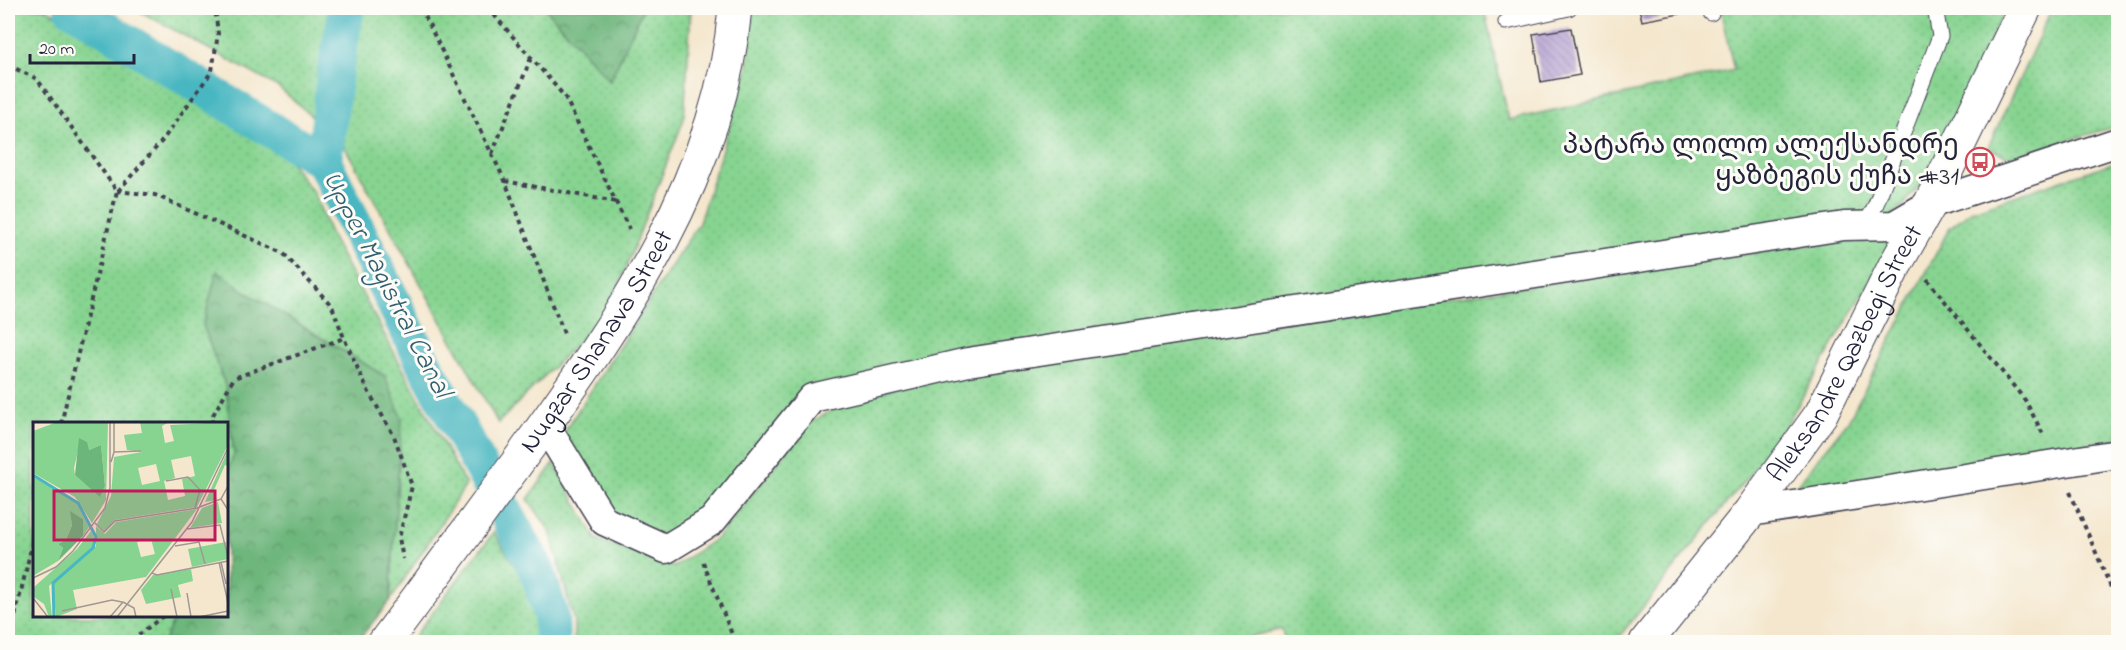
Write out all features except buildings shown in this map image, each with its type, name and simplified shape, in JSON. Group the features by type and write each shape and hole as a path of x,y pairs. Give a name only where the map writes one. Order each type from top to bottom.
{"main road":[{"name":"Nugzar Shanava Street","path":"385,642 545,424 648,270 669,230 711,128 726,77 735,8"},
{"name":"Aleksandre Qazbegi Street","path":"1646,642 1750,512 1821,414 1930,204 2025,8"}],"street":[{"path":"545,424 604,520 666,549 712,520 812,398 968,362 1844,226 1894,225 1930,204 2118,142"},
{"path":"1750,512 2118,454"}],"lane":[{"path":"1506,22 1569,8"},
{"path":"1865,226 1876,204 1940,36 1935,8"}],"path":[{"path":"62,422 117,191 162,141 212,71 218,34 216,8"},
{"path":"421,8 504,181 579,375"},
{"path":"488,8 565,97 648,270"},
{"path":"492,154 531,58"},
{"path":"8,65 37,80 117,191 155,195 283,253 332,306 367,388 394,436 412,486 399,538 412,607"},
{"path":"504,181 617,202"},
{"path":"1904,251 2025,400 2058,463 2118,604"},
{"path":"212,422 213,415 234,378 344,338"},
{"path":"692,533 735,642"},
{"path":"9,642 33,540"},
{"path":"133,642 161,617"}],"green space":[{"path":"8,8 45,8 285,155 314,193 332,238 466,485 390,601 393,537 249,294 217,272 203,325 226,388 234,454 228,473 228,422 33,422 33,617 175,617 164,642 8,642"},
{"path":"134,8 545,8 610,81 643,8 691,8 684,119 609,311 498,423 342,142 278,87"},
{"path":"545,8 643,8 610,81"},
{"path":"753,8 1484,8 1509,120 1734,70 1720,8 2006,8 1928,175 1890,218 803,391 711,506 671,539 612,513 563,434 699,223 748,67"},
{"path":"2052,8 2114,8 2118,23 2118,126 2009,157 1988,148"},
{"path":"2118,161 2118,439 1790,494 1848,421 1950,227 1971,211"},
{"path":"1888,233 1892,244 1778,439 1615,642 1285,642 1282,629 1227,642 574,642 574,621 550,531 528,499 554,463 596,539 674,567 718,537 807,425 845,405 907,384 971,368"},
{"path":"217,271 249,294 385,376 402,418 390,601 357,642 164,642 175,617 228,617 228,470 234,454 226,388 203,325"},
{"path":"494,532 530,591 539,642 410,642"}],"waterway":[{"name":"Upper Magistral Canal","path":"72,8 324,162 421,358 537,570 551,615 552,642"},
{"path":"324,162 335,71 347,8"}],"place":[{"name":"პატარა ლილო ალექსანდრე ყაზბეგის ქუჩა #31","path":"1980,162"}]}
